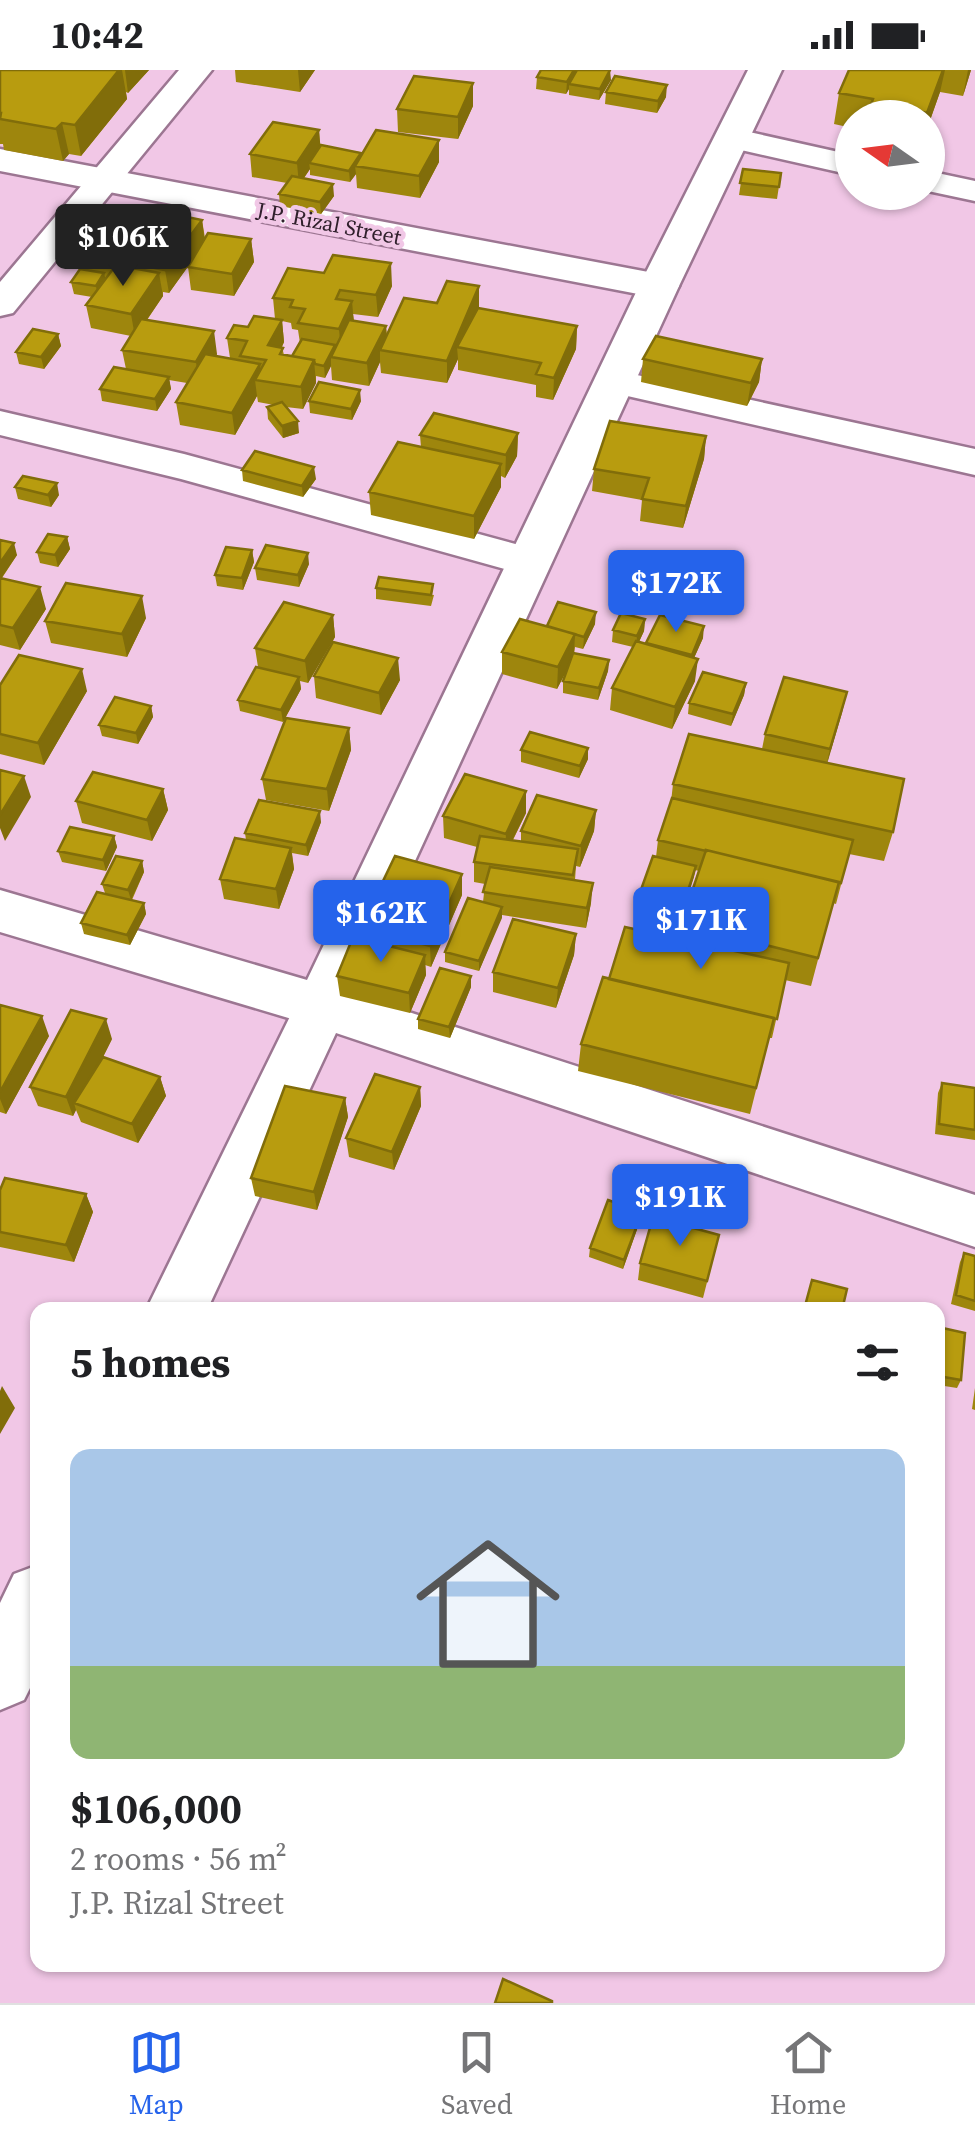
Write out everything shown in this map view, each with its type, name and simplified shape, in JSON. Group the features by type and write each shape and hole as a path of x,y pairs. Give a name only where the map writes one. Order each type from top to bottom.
{"main road":[{"path":"180,1302 658,286 765,70"},
{"name":"J.P. Rizal Street","path":"0,160 658,286"},
{"path":"0,911 322,1006 975,1221"},
{"path":"0,1676 30,1614"}],"street":[{"path":"0,305 196,70"},
{"path":"731,138 835,160"},
{"path":"945,185 975,192"},
{"path":"614,382 975,462"},
{"path":"0,423 184,467 530,562"}],"building":[{"path":"0,70 119,70 75,125 62,123 56,129 0,119"},
{"path":"541,70 574,70 567,82 537,77"},
{"path":"577,70 610,70 600,89 569,84"},
{"path":"849,70 943,70 932,100 873,100 839,93"},
{"path":"414,76 473,83 458,117 397,109"},
{"path":"615,76 667,85 658,101 606,92"},
{"path":"273,122 319,130 297,163 250,154"},
{"path":"376,130 439,140 419,176 355,166"},
{"path":"321,145 361,153 349,171 309,163"},
{"path":"743,169 781,173 779,187 740,183"},
{"path":"292,176 333,184 320,202 279,194"},
{"path":"143,208 202,220 165,270 85,254 115,216 135,219"},
{"path":"208,233 251,239 232,274 188,267"},
{"path":"333,255 391,263 376,295 340,290 336,299 352,301 339,329 298,323 305,309 290,307 293,300 273,298 288,268 324,273"},
{"path":"116,265 159,273 131,314 86,305"},
{"path":"80,269 104,273 96,286 71,282"},
{"path":"447,281 479,286 447,361 380,350 404,298 437,303"},
{"path":"478,308 577,326 554,378 536,374 541,363 457,347"},
{"path":"254,316 282,320 268,345 283,348 280,354 314,360 301,387 255,380 266,360 240,356 247,341 227,338 234,325 248,327"},
{"path":"141,319 214,331 196,362 122,350"},
{"path":"349,320 386,326 367,363 331,357"},
{"path":"33,329 58,334 41,357 16,352"},
{"path":"656,336 762,359 751,383 643,359"},
{"path":"302,339 335,345 324,366 292,356"},
{"path":"205,354 260,364 232,413 176,402"},
{"path":"114,367 169,377 155,399 100,389"},
{"path":"319,382 360,390 351,409 309,401"},
{"path":"282,402 298,421 282,426 267,407"},
{"path":"434,413 518,433 506,455 420,435"},
{"path":"610,421 706,436 686,506 642,499 649,478 594,469"},
{"path":"398,442 501,464 474,516 369,492"},
{"path":"255,451 314,467 302,486 242,470"},
{"path":"23,476 57,483 48,495 15,487"},
{"path":"48,534 67,537 55,555 37,552"},
{"path":"0,540 14,543 0,563"},
{"path":"266,545 308,553 298,575 255,568"},
{"path":"226,547 252,550 242,578 215,575"},
{"path":"379,577 433,584 431,595 376,588"},
{"path":"0,578 40,587 13,628 0,625"},
{"path":"66,583 142,596 122,634 45,621"},
{"path":"284,602 333,615 305,661 255,648"},
{"path":"558,602 596,612 584,637 547,626"},
{"path":"621,613 645,619 637,636 613,630"},
{"path":"660,615 704,626 692,655 646,643"},
{"path":"520,619 575,634 558,667 502,652"},
{"path":"636,641 698,659 675,707 612,688"},
{"path":"333,642 398,658 379,693 314,676"},
{"path":"573,653 609,660 599,688 563,681"},
{"path":"19,655 82,669 38,743 0,734 0,685"},
{"path":"256,667 299,677 281,710 238,700"},
{"path":"703,672 746,683 733,714 689,703"},
{"path":"784,677 847,692 830,749 765,734"},
{"path":"115,697 151,706 136,733 99,725"},
{"path":"286,718 349,728 327,789 262,779"},
{"path":"530,732 588,748 580,766 521,750"},
{"path":"689,734 904,779 893,832 673,784"},
{"path":"0,770 24,776 0,815"},
{"path":"93,772 163,789 147,820 76,801"},
{"path":"465,774 526,791 506,834 443,816"},
{"path":"537,795 596,810 581,846 521,831"},
{"path":"672,798 853,840 841,883 658,840"},
{"path":"259,800 320,811 306,845 245,833"},
{"path":"70,827 114,836 103,860 58,851"},
{"path":"480,836 578,849 573,875 474,862"},
{"path":"235,838 291,848 276,889 220,879"},
{"path":"706,850 839,882 818,958 681,924"},
{"path":"116,856 142,861 128,890 102,884"},
{"path":"395,856 462,874 430,946 361,927"},
{"path":"653,856 696,866 682,909 638,898"},
{"path":"490,867 593,883 587,908 483,892"},
{"path":"97,892 144,903 127,935 81,923"},
{"path":"468,898 502,907 479,961 445,952"},
{"path":"513,919 576,934 558,988 493,972"},
{"path":"625,927 789,963 777,1019 609,979"},
{"path":"353,937 425,955 409,993 337,976"},
{"path":"440,968 471,976 449,1027 418,1019"},
{"path":"603,977 774,1018 756,1088 581,1044"},
{"path":"0,1005 42,1016 0,1092"},
{"path":"71,1010 106,1019 66,1097 30,1087"},
{"path":"103,1057 160,1077 132,1124 74,1103"},
{"path":"375,1074 420,1087 392,1152 346,1138"},
{"path":"942,1083 975,1088 975,1130 939,1124"},
{"path":"285,1086 345,1098 314,1192 251,1178"},
{"path":"5,1178 86,1194 66,1245 0,1232 0,1190"},
{"path":"608,1200 642,1212 624,1260 590,1248"},
{"path":"653,1217 719,1235 707,1281 640,1263"},
{"path":"964,1253 975,1256 975,1301 956,1295"},
{"path":"812,1280 847,1289 844,1302 806,1302"},
{"path":"945,1329 965,1333 961,1380 945,1377"},
{"path":"503,1979 552,2001 552,2003 495,2003"}]}
